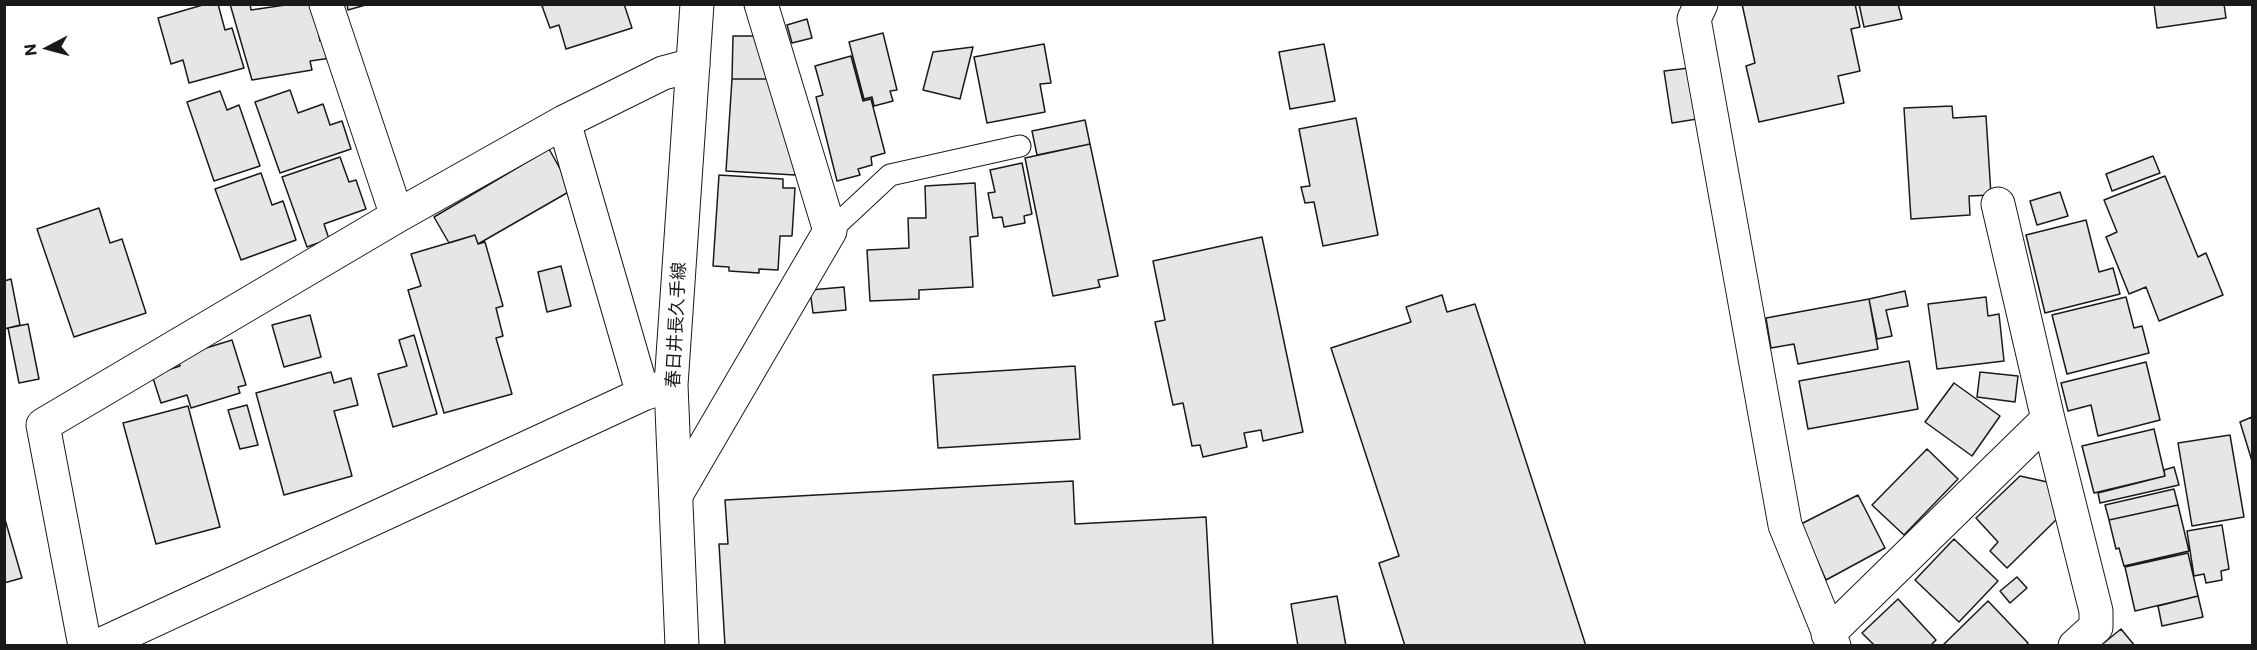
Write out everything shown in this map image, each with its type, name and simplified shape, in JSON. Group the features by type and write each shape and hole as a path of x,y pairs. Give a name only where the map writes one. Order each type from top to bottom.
{"street":[{"path":"326,4 397,216"},
{"name":"春日井長久手線","path":"682,645 676,495 657,389 693,66 697,4"},
{"path":"676,495 830,231 761,4"},
{"path":"1701,4 1694,19 1785,525 1831,640 2048,419"},
{"path":"85,645 43,425 397,216 564,122 663,73 693,66"},
{"path":"98,645 657,389 564,122"},
{"path":"1998,204 2096,611 2096,627 2075,645"}],"lane":[{"path":"830,231 890,175 1020,146"}],"building":[{"path":"206,4 218,4 225,30 232,28 244,68 189,83 183,60 171,64 158,18"},
{"path":"230,4 250,4 251,10 292,4 313,4 320,41 328,40 331,58 310,61 312,70 252,80"},
{"path":"347,4 369,4 348,10"},
{"path":"547,4 624,4 632,28 566,49 559,25 550,28 542,6"},
{"path":"1742,4 1855,4 1860,27 1851,29 1860,71 1838,76 1844,103 1759,122 1746,66 1755,63"},
{"path":"1859,4 1898,4 1902,19 1864,27"},
{"path":"2154,4 2224,4 2226,18 2157,28"},
{"path":"807,19 812,38 792,43 787,25"},
{"path":"883,33 897,90 890,91 893,101 874,106 872,97 864,99 849,42"},
{"path":"733,36 764,36 770,79 732,79"},
{"path":"1044,44 1051,83 1040,84 1045,112 987,123 974,57"},
{"path":"1324,44 1335,101 1290,109 1279,52"},
{"path":"973,47 960,99 923,90 933,52"},
{"path":"851,56 863,101 871,99 885,153 871,157 872,165 858,169 860,175 837,181 816,97 823,95 815,66"},
{"path":"1689,68 1697,119 1672,123 1664,71"},
{"path":"732,79 770,79 797,149 795,175 726,171"},
{"path":"290,90 298,113 323,104 330,125 342,121 351,149 280,173 255,102"},
{"path":"220,91 227,110 239,105 260,166 214,181 187,102"},
{"path":"1952,106 1953,118 1986,116 1991,195 1969,196 1970,215 1911,219 1904,108"},
{"path":"1356,118 1378,235 1323,246 1314,202 1305,203 1301,187 1310,186 1299,129"},
{"path":"1085,120 1090,144 1037,155 1032,131"},
{"path":"1090,144 1118,276 1098,280 1100,287 1053,296 1025,158"},
{"path":"549,149 572,190 478,244 475,235 449,243 434,217"},
{"path":"2153,156 2160,173 2112,191 2106,174"},
{"path":"340,157 349,182 356,180 366,209 324,224 329,239 307,247 282,177"},
{"path":"1022,163 1032,214 1024,216 1025,223 1004,227 1002,217 993,218 988,193 995,192 990,170"},
{"path":"261,173 272,205 283,201 296,240 241,260 215,189"},
{"path":"719,175 783,179 783,188 795,188 792,236 780,236 778,270 759,269 759,273 729,271 729,267 713,266"},
{"path":"2165,176 2198,257 2206,253 2223,295 2159,321 2146,287 2129,294 2106,237 2117,232 2104,200"},
{"path":"975,183 978,236 970,237 973,287 919,290 919,299 870,301 867,250 909,248 908,218 926,218 925,186"},
{"path":"2060,192 2068,216 2037,225 2030,201"},
{"path":"99,208 110,243 122,239 146,313 74,337 37,229"},
{"path":"2086,220 2099,272 2113,268 2120,294 2045,313 2026,235"},
{"path":"475,235 478,244 485,242 503,306 496,308 503,336 496,338 512,394 444,413 408,290 421,286 411,254"},
{"path":"1262,237 1303,432 1263,441 1261,430 1244,433 1247,447 1203,457 1200,445 1192,446 1183,403 1173,405 1155,322 1165,320 1153,261"},
{"path":"561,266 571,306 547,312 538,272"},
{"path":"11,279 20,325 4,329 4,281"},
{"path":"844,287 846,310 813,313 810,290"},
{"path":"1905,291 1908,306 1886,310 1892,336 1877,339 1869,299"},
{"path":"1442,295 1447,312 1475,304 1586,646 1405,646 1379,563 1399,556 1331,348 1411,322 1406,307"},
{"path":"1986,297 1988,316 1999,314 2004,361 1937,369 1928,304"},
{"path":"2126,297 2134,328 2142,326 2149,353 2067,374 2052,315"},
{"path":"1869,299 1878,349 1798,364 1794,344 1771,348 1766,318"},
{"path":"310,315 321,357 284,367 272,325"},
{"path":"28,324 39,379 19,383 8,328"},
{"path":"414,335 437,414 393,427 378,374 407,366 399,340"},
{"path":"232,340 246,385 238,387 240,393 191,408 187,395 161,403 152,375 180,366 177,357"},
{"path":"1909,361 1918,409 1808,429 1799,381"},
{"path":"2146,362 2160,420 2098,436 2091,405 2068,411 2061,383"},
{"path":"1075,366 1080,439 938,448 933,375"},
{"path":"331,372 334,383 351,378 358,405 334,411 352,476 284,495 256,393"},
{"path":"1980,372 2018,376 2015,402 1977,397"},
{"path":"1954,383 2000,416 1972,456 1925,422"},
{"path":"247,405 258,445 240,449 228,410"},
{"path":"188,406 220,527 156,544 123,423"},
{"path":"2252,417 2252,461 2240,422"},
{"path":"2154,429 2165,476 2094,493 2082,446"},
{"path":"2230,435 2244,517 2192,526 2178,443"},
{"path":"1927,449 1958,479 1904,535 1872,505"},
{"path":"2174,467 2179,485 2100,503 2098,493 2165,476 2164,470"},
{"path":"2020,476 2052,483 2060,516 2007,568 1990,551 1998,542 1976,518"},
{"path":"1073,481 1075,524 1206,517 1213,646 725,646 719,544 728,544 725,500"},
{"path":"2174,489 2178,505 2109,520 2105,505"},
{"path":"1858,495 1885,548 1826,580 1801,524"},
{"path":"2178,505 2189,551 2124,566 2119,548 2116,549 2109,520"},
{"path":"4,516 22,578 4,583"},
{"path":"2222,525 2229,569 2221,571 2222,580 2206,583 2204,574 2194,576 2187,531"},
{"path":"1954,539 1998,581 1959,622 1915,580"},
{"path":"2188,553 2198,596 2135,611 2125,567"},
{"path":"2017,577 2027,588 2010,603 2000,591"},
{"path":"1337,596 1346,646 1298,646 1291,604"},
{"path":"2198,596 2203,617 2162,626 2158,606"},
{"path":"1898,599 1936,640 1930,646 1875,646 1862,633"},
{"path":"1988,601 2028,643 2026,646 1942,646"},
{"path":"2121,629 2135,646 2100,646"}]}
